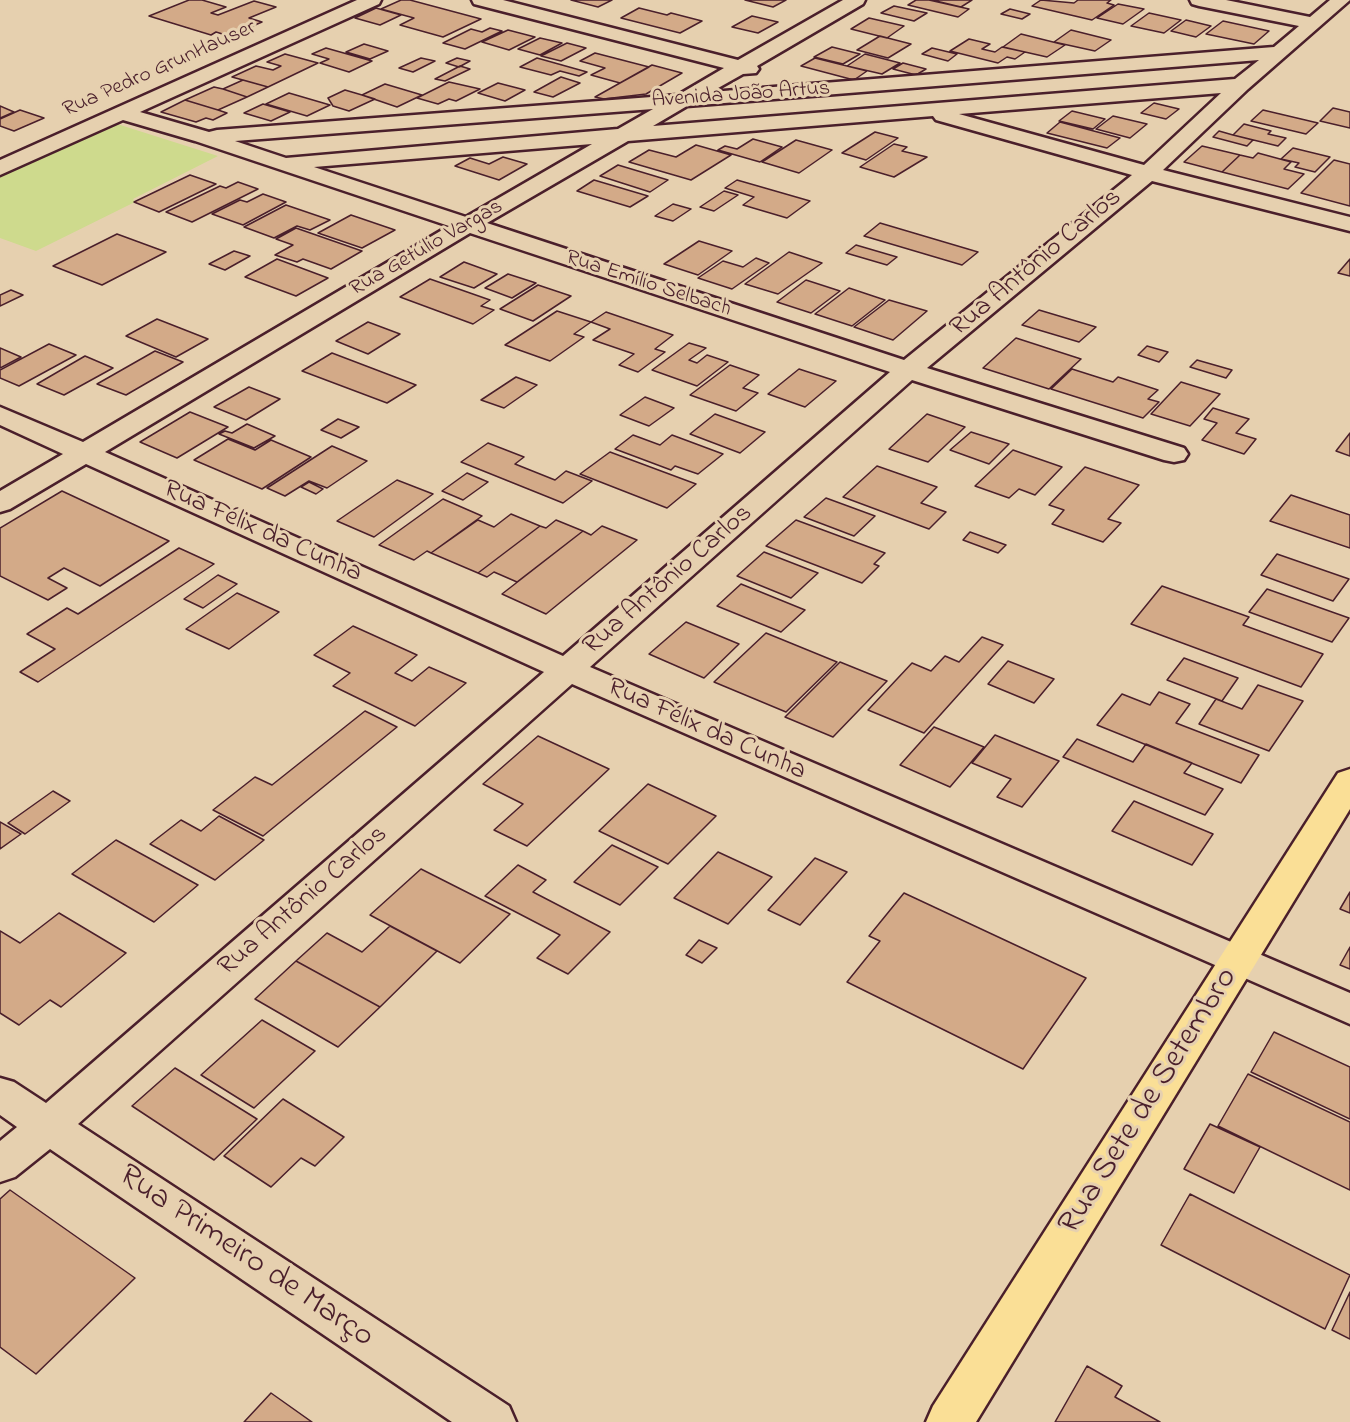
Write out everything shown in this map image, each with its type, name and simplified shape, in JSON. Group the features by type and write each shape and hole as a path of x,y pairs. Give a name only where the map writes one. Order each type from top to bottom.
{"main road":[{"name":"Rua Sete de Setembro","path":"950,1422 1350,781"}],"street":[{"name":"Rua Pedro GrunHauser","path":"0,168 124,114 372,0"},
{"path":"480,0 739,66 816,89 842,106 867,115"},
{"name":"Rua Getúlio Vargas","path":"0,503 466,226 856,0"},
{"path":"1199,0 1312,23"},
{"name":"Rua Antônio Carlos","path":"0,1165 47,1127 908,370 1148,172 1241,85 1341,0"},
{"name":"Avenida João Artus","path":"202,137 873,86 1280,52"},
{"name":"Avenida João Artus","path":"280,164 1241,85"},
{"path":"873,86 895,94 921,110 1350,224"},
{"name":"Rua Emílio Selbach","path":"124,114 202,137 466,226 1174,454"},
{"name":"Rua Félix da Cunha","path":"0,416 568,670 1350,1010"},
{"name":"Rua Primeiro de Março","path":"0,1094 492,1422"}],"green space":[{"path":"114,123 218,156 133,199 135,202 36,251 0,238 0,175"}],"building":[{"path":"189,0 202,0 226,7 211,13 218,15 254,1 276,7 249,18 262,22 229,36 216,32 211,35 149,16"},
{"path":"401,0 410,0 481,19 443,37 400,25 414,18 381,9"},
{"path":"571,0 612,0 598,7"},
{"path":"745,0 786,0 773,7"},
{"path":"916,0 929,0 969,9 958,17 908,5"},
{"path":"932,0 972,0 961,7"},
{"path":"1041,0 1074,3 1078,0 1111,0 1107,3 1114,5 1092,20 1032,6"},
{"path":"1118,4 1144,9 1123,24 1097,18"},
{"path":"894,6 927,13 914,21 881,13"},
{"path":"376,8 401,15 380,25 355,18"},
{"path":"639,8 702,21 680,33 621,18"},
{"path":"1010,9 1030,14 1022,19 1001,14"},
{"path":"1149,13 1181,20 1164,33 1131,26"},
{"path":"752,16 778,22 758,33 732,27"},
{"path":"869,18 904,26 887,38 851,29"},
{"path":"1186,20 1211,26 1196,37 1171,31"},
{"path":"1223,21 1269,31 1254,44 1206,34"},
{"path":"490,28 502,31 465,49 443,43 471,29 482,32"},
{"path":"508,30 535,37 509,50 482,42"},
{"path":"1071,30 1111,40 1095,51 1054,42"},
{"path":"1021,34 1065,45 1047,57 1003,47"},
{"path":"880,36 911,44 888,58 857,50"},
{"path":"540,38 562,43 540,55 518,49"},
{"path":"969,39 990,44 982,49 995,52 1002,47 1025,52 1015,59 1007,57 998,63 950,51"},
{"path":"567,43 586,48 561,61 541,56"},
{"path":"364,44 388,51 370,59 346,52"},
{"path":"832,47 860,54 843,64 814,57"},
{"path":"326,48 372,61 349,72 320,63 329,59 312,54"},
{"path":"932,48 957,54 948,61 922,54"},
{"path":"595,53 649,67 620,83 591,75 605,68 580,61"},
{"path":"285,54 318,63 268,87 232,77 256,66 273,70 281,66 267,62"},
{"path":"865,54 900,63 882,74 847,66"},
{"path":"421,58 435,61 413,72 399,68"},
{"path":"457,58 470,61 459,67 446,63"},
{"path":"537,58 587,72 579,76 560,71 551,75 520,67"},
{"path":"815,58 867,71 854,80 801,66"},
{"path":"903,63 926,69 916,75 893,69"},
{"path":"652,65 682,73 646,94 604,99 595,97"},
{"path":"460,66 470,69 445,81 435,79"},
{"path":"561,77 580,83 553,97 534,92"},
{"path":"243,80 268,87 247,97 223,89"},
{"path":"449,82 480,89 456,101 449,99 438,104 417,98"},
{"path":"498,83 525,90 505,101 478,93"},
{"path":"385,84 422,95 397,107 362,95"},
{"path":"214,87 247,97 218,110 185,100"},
{"path":"345,90 375,99 349,111 333,106 328,98"},
{"path":"289,93 330,105 307,116 266,104"},
{"path":"185,100 227,113 213,120 206,118 196,122 161,112"},
{"path":"1154,103 1179,109 1166,119 1141,113"},
{"path":"263,104 290,112 271,121 244,113"},
{"path":"0,106 14,112 0,118"},
{"path":"1333,108 1350,112 1350,128 1320,121"},
{"path":"20,110 44,118 14,131 0,126 0,119"},
{"path":"1263,110 1318,123 1306,134 1251,121"},
{"path":"1072,111 1105,119 1093,129 1059,121"},
{"path":"1113,116 1147,124 1130,138 1096,129"},
{"path":"1060,122 1120,138 1107,148 1047,133"},
{"path":"1244,124 1271,131 1268,134 1286,138 1278,146 1233,135"},
{"path":"1219,131 1253,140 1247,146 1213,137"},
{"path":"875,132 898,138 866,160 842,153"},
{"path":"753,139 782,147 760,162 718,150 725,146 737,149"},
{"path":"796,140 832,150 799,173 762,162"},
{"path":"894,144 907,147 902,151 927,157 894,177 860,167"},
{"path":"696,145 731,155 691,180 629,162 649,150 676,157"},
{"path":"1202,146 1240,155 1222,172 1184,162"},
{"path":"1293,148 1330,157 1315,172 1295,167 1299,163 1281,159"},
{"path":"1258,153 1291,162 1284,169 1304,174 1288,189 1222,172 1240,155 1253,158"},
{"path":"503,157 527,164 499,180 455,166 470,158 489,164"},
{"path":"1334,160 1350,164 1350,206 1301,193"},
{"path":"618,165 668,180 650,192 600,176"},
{"path":"190,175 216,184 159,212 134,202"},
{"path":"594,180 648,196 630,207 577,191"},
{"path":"737,180 810,201 787,218 743,205 754,197 725,188"},
{"path":"238,182 258,189 192,222 166,212 220,186 226,188"},
{"path":"724,191 738,195 714,211 700,207"},
{"path":"263,194 286,202 243,225 212,214 240,200 247,202"},
{"path":"673,204 691,209 673,221 655,216"},
{"path":"286,205 330,220 310,230 297,226 274,238 244,227"},
{"path":"351,215 395,230 362,248 318,233"},
{"path":"880,223 978,252 962,265 864,236"},
{"path":"296,228 362,251 331,269 303,259 297,262 275,255 293,245 276,239"},
{"path":"117,234 166,252 102,285 53,266"},
{"path":"699,241 732,251 698,275 664,264"},
{"path":"856,245 897,257 887,265 846,253"},
{"path":"234,251 250,256 225,270 209,264"},
{"path":"789,252 822,263 778,294 745,284"},
{"path":"756,258 769,263 732,289 698,278 723,261 743,267"},
{"path":"277,259 328,278 296,296 245,277"},
{"path":"1350,259 1350,276 1338,273"},
{"path":"464,262 497,274 474,288 440,277"},
{"path":"508,274 536,283 512,298 485,288"},
{"path":"430,279 490,300 481,306 494,310 473,324 400,297"},
{"path":"806,280 840,291 811,313 777,302"},
{"path":"538,285 571,296 533,321 500,309"},
{"path":"849,288 885,300 852,326 815,314"},
{"path":"11,290 23,295 0,306 0,295"},
{"path":"889,300 927,311 893,340 854,327"},
{"path":"1039,310 1096,327 1079,342 1022,325"},
{"path":"557,311 591,322 574,334 584,337 550,361 505,345"},
{"path":"606,312 673,335 655,349 665,352 638,372 619,365 634,354 593,340 610,329 591,322"},
{"path":"157,319 208,339 176,357 126,336"},
{"path":"368,322 400,334 368,354 336,341"},
{"path":"1016,338 1081,359 1049,389 983,368"},
{"path":"689,343 706,348 689,360 697,363 707,355 728,362 697,386 652,370"},
{"path":"49,344 76,355 19,386 0,378 0,370"},
{"path":"1147,346 1168,352 1159,362 1138,355"},
{"path":"0,348 21,357 0,368"},
{"path":"155,351 183,362 126,395 97,384"},
{"path":"332,353 416,385 387,403 302,371"},
{"path":"85,356 113,368 64,395 37,384"},
{"path":"1197,360 1232,370 1226,378 1190,367"},
{"path":"730,365 759,375 743,388 758,393 736,411 690,395"},
{"path":"799,369 836,381 805,407 768,394"},
{"path":"1072,369 1113,382 1118,377 1158,390 1148,399 1159,402 1143,418 1051,389"},
{"path":"516,377 537,385 504,408 481,400"},
{"path":"1181,382 1220,394 1190,426 1151,414"},
{"path":"249,387 280,399 246,420 214,407"},
{"path":"645,397 674,408 649,426 620,415"},
{"path":"1213,408 1249,419 1236,433 1256,439 1244,454 1202,440 1217,423 1204,419"},
{"path":"190,412 228,427 177,458 140,442"},
{"path":"715,414 765,432 740,453 690,434"},
{"path":"927,414 965,427 928,462 889,449"},
{"path":"338,419 359,427 341,438 321,430"},
{"path":"247,424 275,436 254,448 219,434 225,431 232,433"},
{"path":"971,432 1009,444 989,464 950,450"},
{"path":"1350,433 1350,456 1336,451"},
{"path":"633,435 660,445 672,435 723,454 698,474 675,466 671,470 615,449"},
{"path":"228,439 255,450 271,440 311,457 262,489 194,460"},
{"path":"488,443 524,457 515,464 555,480 566,471 592,481 563,503 461,462"},
{"path":"332,446 367,461 327,488 309,481 285,496 267,488"},
{"path":"1013,450 1062,467 1035,495 1019,489 1009,498 975,486"},
{"path":"610,452 696,484 667,508 580,474"},
{"path":"877,466 937,487 921,503 946,512 929,529 843,497"},
{"path":"1085,467 1139,485 1108,519 1121,523 1103,542 1052,524 1064,510 1049,505"},
{"path":"467,473 488,482 463,500 442,491"},
{"path":"397,480 433,494 374,537 337,521"},
{"path":"309,482 323,489 316,494 301,487"},
{"path":"62,491 169,541 100,586 64,568 48,578 67,588 48,600 0,576 0,528"},
{"path":"1291,495 1350,515 1350,548 1270,521"},
{"path":"826,498 875,516 854,536 804,517"},
{"path":"443,499 482,516 431,553 427,551 414,560 379,545"},
{"path":"511,514 540,526 478,573 431,553 478,520 494,527"},
{"path":"556,520 583,531 517,582 494,572 487,577 478,573 540,526 546,528"},
{"path":"796,520 885,553 874,564 879,566 862,583 766,546"},
{"path":"602,526 637,540 546,614 502,594 583,531 591,535"},
{"path":"970,532 1006,545 998,553 963,540"},
{"path":"179,548 214,564 38,682 20,672 55,649 27,634 67,608 78,614"},
{"path":"764,552 818,573 791,598 737,576"},
{"path":"1277,554 1349,579 1333,601 1261,575"},
{"path":"218,575 237,584 203,608 184,599"},
{"path":"741,584 805,610 781,632 717,606"},
{"path":"1162,586 1249,617 1243,625 1323,654 1301,687 1131,624"},
{"path":"1267,589 1349,618 1332,642 1249,612"},
{"path":"237,593 279,612 229,649 186,629"},
{"path":"686,622 739,644 704,678 649,654"},
{"path":"353,626 417,655 395,673 412,681 429,667 466,683 415,726 333,686 350,673 314,655"},
{"path":"766,633 837,662 786,712 714,682"},
{"path":"982,637 1003,645 924,733 868,710 912,663 931,671 945,656 959,662"},
{"path":"1184,658 1238,678 1222,701 1167,680"},
{"path":"1008,661 1054,679 1034,703 988,684"},
{"path":"840,662 887,681 833,737 785,717"},
{"path":"1258,685 1303,701 1269,751 1199,724 1216,699 1242,709"},
{"path":"1159,692 1190,704 1176,723 1259,755 1241,783 1097,725 1122,694 1150,705"},
{"path":"365,711 397,727 263,836 213,810 255,777 272,785"},
{"path":"934,727 984,747 950,787 900,765"},
{"path":"995,735 1059,761 1022,807 997,797 1011,779 972,763"},
{"path":"538,736 609,769 527,846 494,830 523,804 483,784"},
{"path":"1077,739 1133,762 1146,744 1192,763 1184,773 1223,789 1205,815 1063,757"},
{"path":"648,784 716,816 668,864 599,831"},
{"path":"53,791 70,801 25,834 8,823"},
{"path":"1134,801 1213,834 1192,865 1112,831"},
{"path":"219,816 264,840 215,880 150,844 181,820 201,831"},
{"path":"0,822 21,834 0,849"},
{"path":"116,840 198,885 154,922 72,874"},
{"path":"612,845 658,867 620,905 574,882"},
{"path":"718,852 772,877 728,924 674,898"},
{"path":"815,858 847,872 800,925 768,910"},
{"path":"518,865 546,880 533,892 610,932 568,974 537,958 560,935 485,896"},
{"path":"421,869 510,914 460,963 370,915"},
{"path":"1350,892 1350,913 1340,909"},
{"path":"904,893 1086,978 1023,1069 847,982 880,941 869,936"},
{"path":"59,913 126,953 61,1007 50,1000 19,1025 0,1013 0,931 20,943"},
{"path":"390,926 437,951 380,1007 296,961 327,933 362,952"},
{"path":"699,940 717,948 702,963 686,955"},
{"path":"1350,947 1350,969 1340,965"},
{"path":"296,961 380,1007 338,1047 255,999"},
{"path":"262,1020 315,1051 254,1108 201,1075"},
{"path":"1274,1032 1350,1067 1350,1119 1251,1072"},
{"path":"175,1068 257,1119 214,1160 132,1106"},
{"path":"1248,1074 1350,1122 1350,1190 1218,1126"},
{"path":"283,1099 344,1137 315,1166 301,1158 271,1187 224,1156"},
{"path":"1210,1124 1260,1147 1234,1193 1184,1169"},
{"path":"10,1190 135,1278 36,1374 0,1347 0,1199"},
{"path":"1190,1194 1350,1275 1325,1329 1161,1245"},
{"path":"1350,1292 1350,1339 1332,1330"},
{"path":"1087,1366 1122,1386 1115,1397 1160,1422 1055,1422"},
{"path":"271,1393 312,1422 244,1422"}]}
